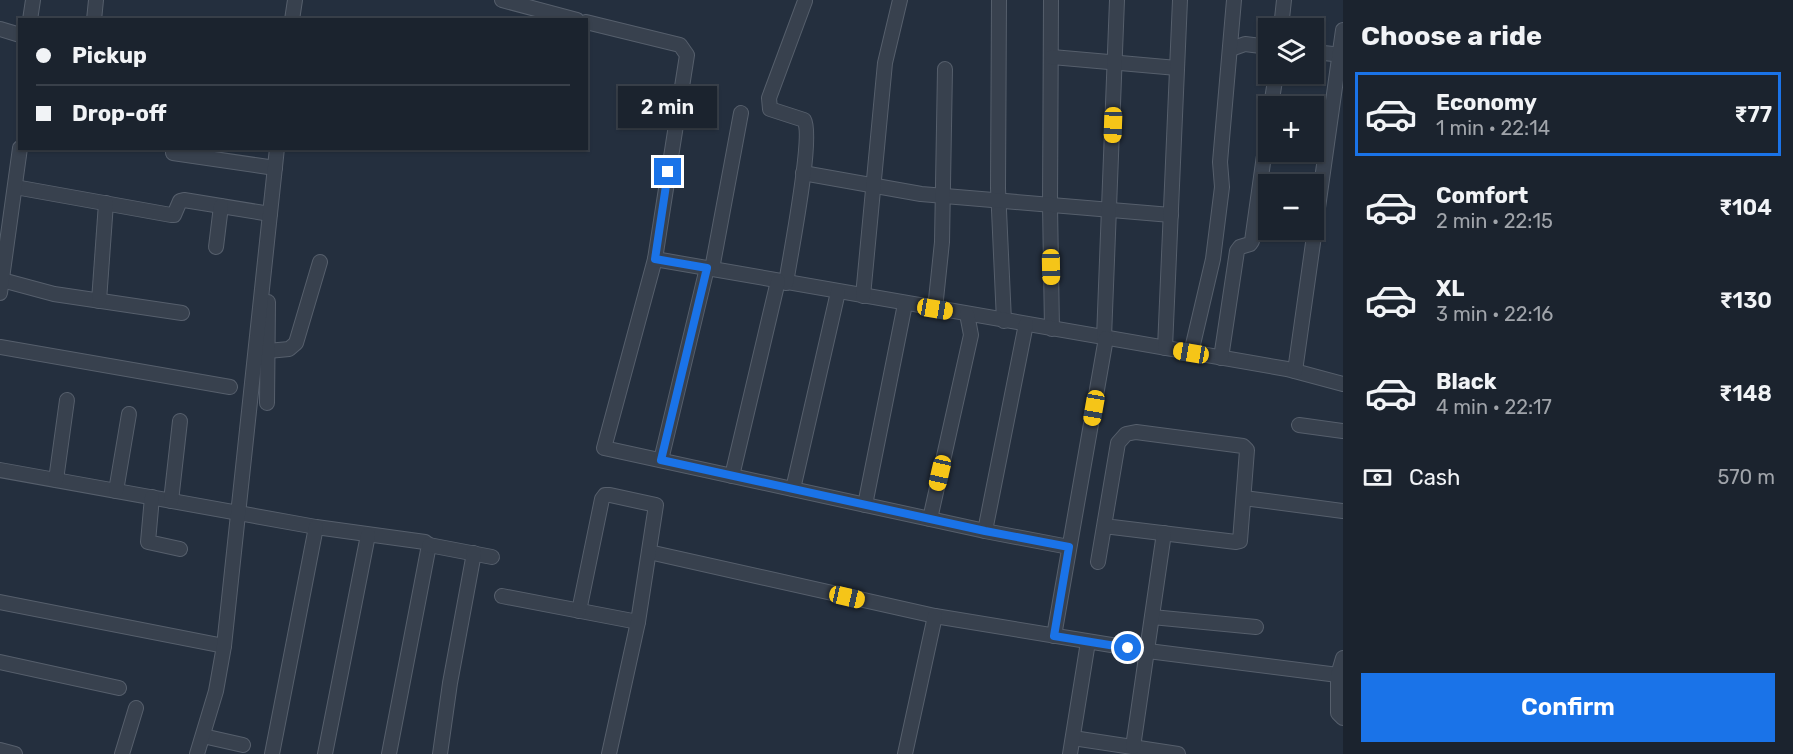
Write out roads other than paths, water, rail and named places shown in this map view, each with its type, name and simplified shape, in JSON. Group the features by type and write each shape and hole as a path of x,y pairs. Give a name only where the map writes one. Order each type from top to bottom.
{"street":[{"path":"30,18 33,0"},
{"path":"94,18 96,0"},
{"path":"292,18 295,0"},
{"path":"502,0 556,7 574,18"},
{"path":"863,296 885,63 900,0"},
{"path":"999,0 999,202 1004,321"},
{"path":"1051,0 1052,329"},
{"path":"1054,636 1105,338 1117,0"},
{"path":"1165,348 1180,0"},
{"path":"1191,353 1212,259 1222,187 1220,162 1234,0"},
{"path":"1282,18 1284,0"},
{"path":"732,476 782,282 803,173 806,123 804,120 775,112 771,109 769,98 805,1"},
{"path":"588,22 680,45 687,55 655,259 604,448 985,531 1069,547"},
{"path":"0,29 18,34"},
{"path":"1294,371 1342,55 1343,30"},
{"path":"1231,49 1245,44 1258,46"},
{"path":"1324,53 1342,55"},
{"path":"1052,57 1177,68"},
{"path":"935,309 942,242 945,69"},
{"path":"661,460 710,269 741,113"},
{"path":"20,150 1,286 182,313"},
{"path":"197,754 216,691 224,646 277,150"},
{"path":"173,153 275,168"},
{"path":"1221,358 1237,251 1252,241 1263,162"},
{"path":"803,173 913,193 1171,215"},
{"path":"15,187 171,215 177,212 180,201 270,214"},
{"path":"99,301 106,203"},
{"path":"216,247 220,206"},
{"path":"655,259 1294,371 1343,384"},
{"path":"268,351 289,349 296,343 320,262"},
{"path":"267,404 268,282"},
{"path":"793,489 838,292"},
{"path":"865,505 905,303"},
{"path":"930,519 971,335 967,314"},
{"path":"985,531 1026,324"},
{"path":"0,347 230,387"},
{"path":"56,480 67,400"},
{"path":"116,491 129,414"},
{"path":"171,501 180,421"},
{"path":"1299,425 1343,431"},
{"path":"1098,562 1104,526 1118,443 1121,438 1131,432 1246,448 1240,541 1104,526"},
{"path":"0,470 316,527 425,542 429,545 492,556"},
{"path":"579,611 602,499 605,495 656,505 638,622 609,754"},
{"path":"152,497 148,542 180,549"},
{"path":"1244,498 1343,511"},
{"path":"272,754 316,527"},
{"path":"1133,747 1164,533"},
{"path":"326,754 368,535"},
{"path":"389,754 429,545"},
{"path":"650,552 935,616 1148,651 1338,675"},
{"path":"440,754 450,683 474,553"},
{"path":"502,596 638,622"},
{"path":"0,602 224,646"},
{"path":"905,754 935,616"},
{"path":"1152,617 1256,627"},
{"path":"1070,754 1088,642"},
{"path":"1343,658 1338,675 1338,712 1343,718"},
{"path":"0,662 119,688"},
{"path":"122,754 136,708"},
{"path":"203,736 243,745"},
{"path":"1072,738 1178,754"},
{"path":"0,750 15,754"}]}
